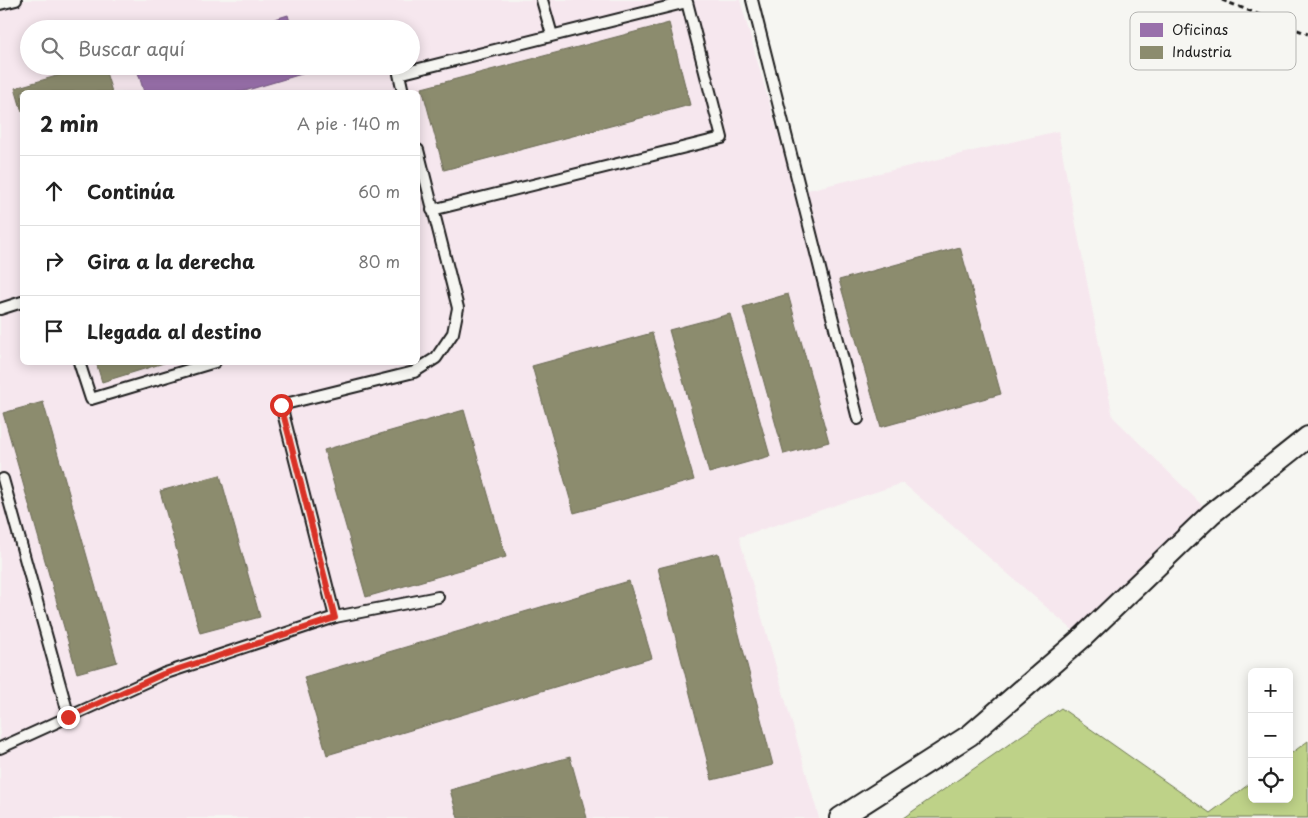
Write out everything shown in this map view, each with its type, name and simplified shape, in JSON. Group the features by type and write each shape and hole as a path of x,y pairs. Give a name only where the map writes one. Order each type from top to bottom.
{"street":[{"path":"840,818 970,735 1082,638 1210,514 1308,437"}],"lane":[{"path":"0,4 16,0"},
{"path":"542,0 552,36"},
{"path":"752,0 858,419"},
{"path":"420,69 687,2 722,138 432,210"},
{"path":"399,75 403,90"},
{"path":"335,618 281,405 414,372 436,358 453,334 458,308 420,159"},
{"path":"0,309 20,303"},
{"path":"80,365 91,399 206,365"},
{"path":"3,479 68,717"},
{"path":"0,748 163,674 335,618 438,597"}],"path":[{"path":"1222,0 1252,12"},
{"path":"1296,29 1308,34"}],"shaded area":[{"path":"14,0 740,0 795,193 1058,131 1113,417 1211,514 1082,638 903,483 739,537 819,818 0,818 0,3"}],"green space":[{"path":"1061,708 1210,813 1248,785 1248,803 1293,803 1293,752 1308,741 1308,818 903,818"}],"building: Oficinas":[{"path":"288,15 289,20 272,20"},
{"path":"139,75 298,75 248,90 143,90"}],"building: Industria":[{"path":"669,23 690,105 444,170 422,88"},
{"path":"60,75 107,75 111,90 20,90 20,105 15,88"},
{"path":"960,247 1001,394 881,427 839,280"},
{"path":"788,294 829,442 784,454 743,307"},
{"path":"730,314 770,456 709,473 669,330"},
{"path":"652,333 694,480 574,513 532,366"},
{"path":"97,365 157,365 102,382"},
{"path":"43,402 117,662 77,673 3,413"},
{"path":"464,410 506,557 366,597 324,450"},
{"path":"220,475 260,617 200,633 160,491"},
{"path":"718,553 773,765 712,780 658,568"},
{"path":"629,581 652,658 327,755 304,677"},
{"path":"570,757 587,818 458,818 450,790"}],"route":[{"path":"68,717 163,674 335,618 281,405"}]}
